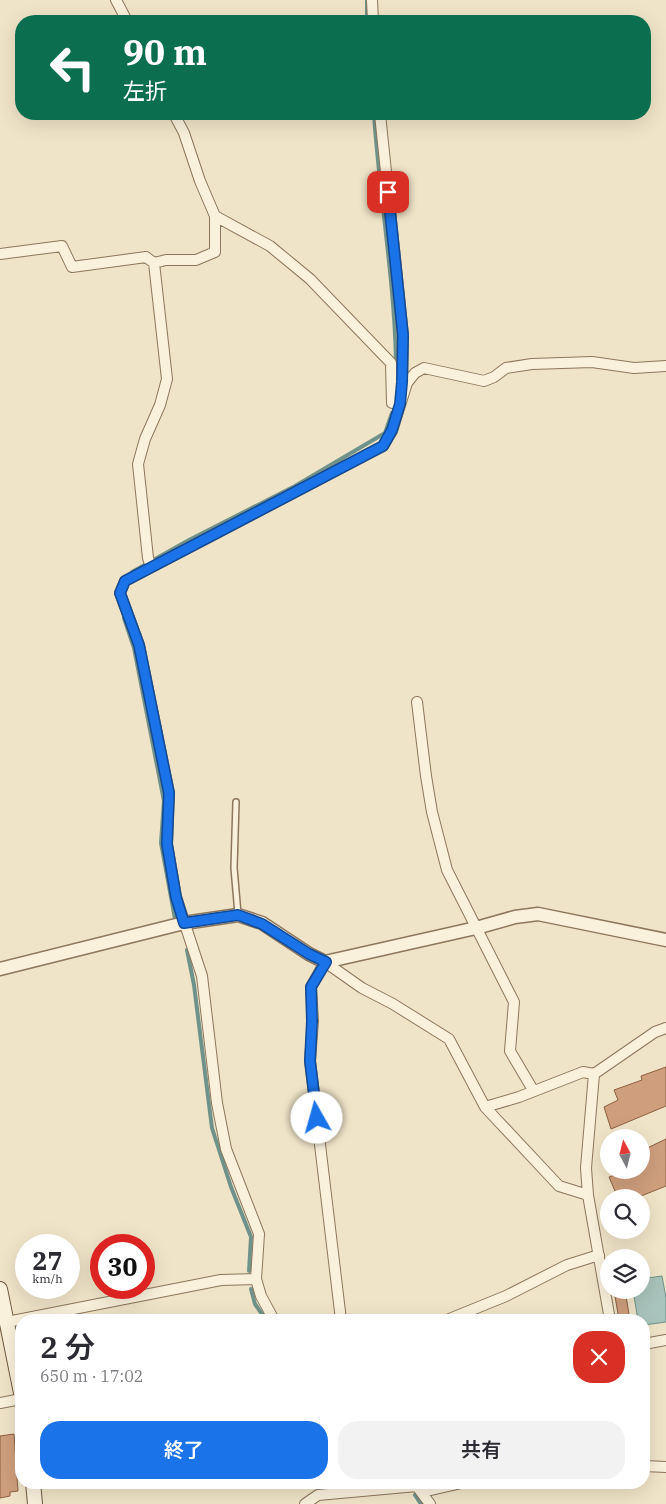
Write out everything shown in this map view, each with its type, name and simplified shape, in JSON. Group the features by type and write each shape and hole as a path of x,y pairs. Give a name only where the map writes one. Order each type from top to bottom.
{"main road":[{"path":"0,1289 15,1363"},
{"path":"34,1489 35,1504"}],"street":[{"path":"116,0 124,15"},
{"path":"372,0 373,15"},
{"path":"154,263 166,260 196,260 215,252 215,216 200,181 184,133 177,120"},
{"path":"381,120 403,335 400,404"},
{"path":"215,216 270,246 310,279 391,363 392,403 400,404"},
{"path":"0,254 62,246 72,267 146,257 154,263 167,379 162,400 145,439 138,464 150,563"},
{"path":"271,1314 261,1296 256,1279 259,1234 226,1149 217,1103 202,976 176,897 167,844 169,793 139,645 120,593 125,581 150,563 383,446 392,430 407,383 415,372 424,368 484,381 494,377 506,368 532,364 592,362 634,368 666,366"},
{"path":"418,702 432,812 447,870 514,1002 510,1051 533,1090"},
{"path":"339,1314 310,1061 311,987 326,962 476,928 515,917 538,914 666,940"},
{"path":"0,969 184,923 238,915 262,924 309,954 326,962 362,988 393,1004 449,1039 485,1107 559,1186 588,1195"},
{"path":"485,1107 519,1097 583,1072 594,1074 655,1032 666,1028"},
{"path":"594,1074 586,1168 588,1195 609,1314"},
{"path":"462,1314 506,1296 567,1264 599,1255"},
{"path":"48,1314 221,1280 256,1279"},
{"path":"7,1322 15,1320"},
{"path":"650,1343 666,1340"},
{"path":"0,1403 15,1400"},
{"path":"650,1466 666,1467"},
{"path":"305,1504 318,1495 371,1489"},
{"path":"420,1489 430,1504"}],"lane":[{"path":"236,802 234,868 238,915"}],"water":[{"path":"662,1276 666,1298 666,1322 650,1324 650,1314 637,1314 634,1299 650,1299 650,1278"}],"building":[{"path":"666,1067 666,1106 611,1129 604,1107 618,1100 614,1090 642,1080 641,1076"},
{"path":"666,1139 666,1186 650,1192 650,1189 614,1189 610,1179 650,1179 650,1147"},
{"path":"616,1299 626,1299 629,1314 618,1314"},
{"path":"14,1434 15,1489 18,1489 18,1491 10,1492 10,1496 0,1498 0,1436"}],"waterway":[{"path":"367,0 367,15"},
{"path":"375,120 392,286 396,390"},
{"path":"132,572 189,540 295,486 385,433 392,413"},
{"path":"124,618 134,648 164,801 161,843 175,919"},
{"path":"187,950 194,985 212,1128 231,1187 251,1237 249,1271"},
{"path":"251,1289 255,1304 262,1314"},
{"path":"415,1495 421,1504"}],"route":[{"path":"317,1118 310,1061 311,987 326,962 309,954 262,924 238,915 184,923 176,897 167,844 169,793 139,645 120,593 125,581 383,446 392,430 400,404 403,335 388,192"}]}
